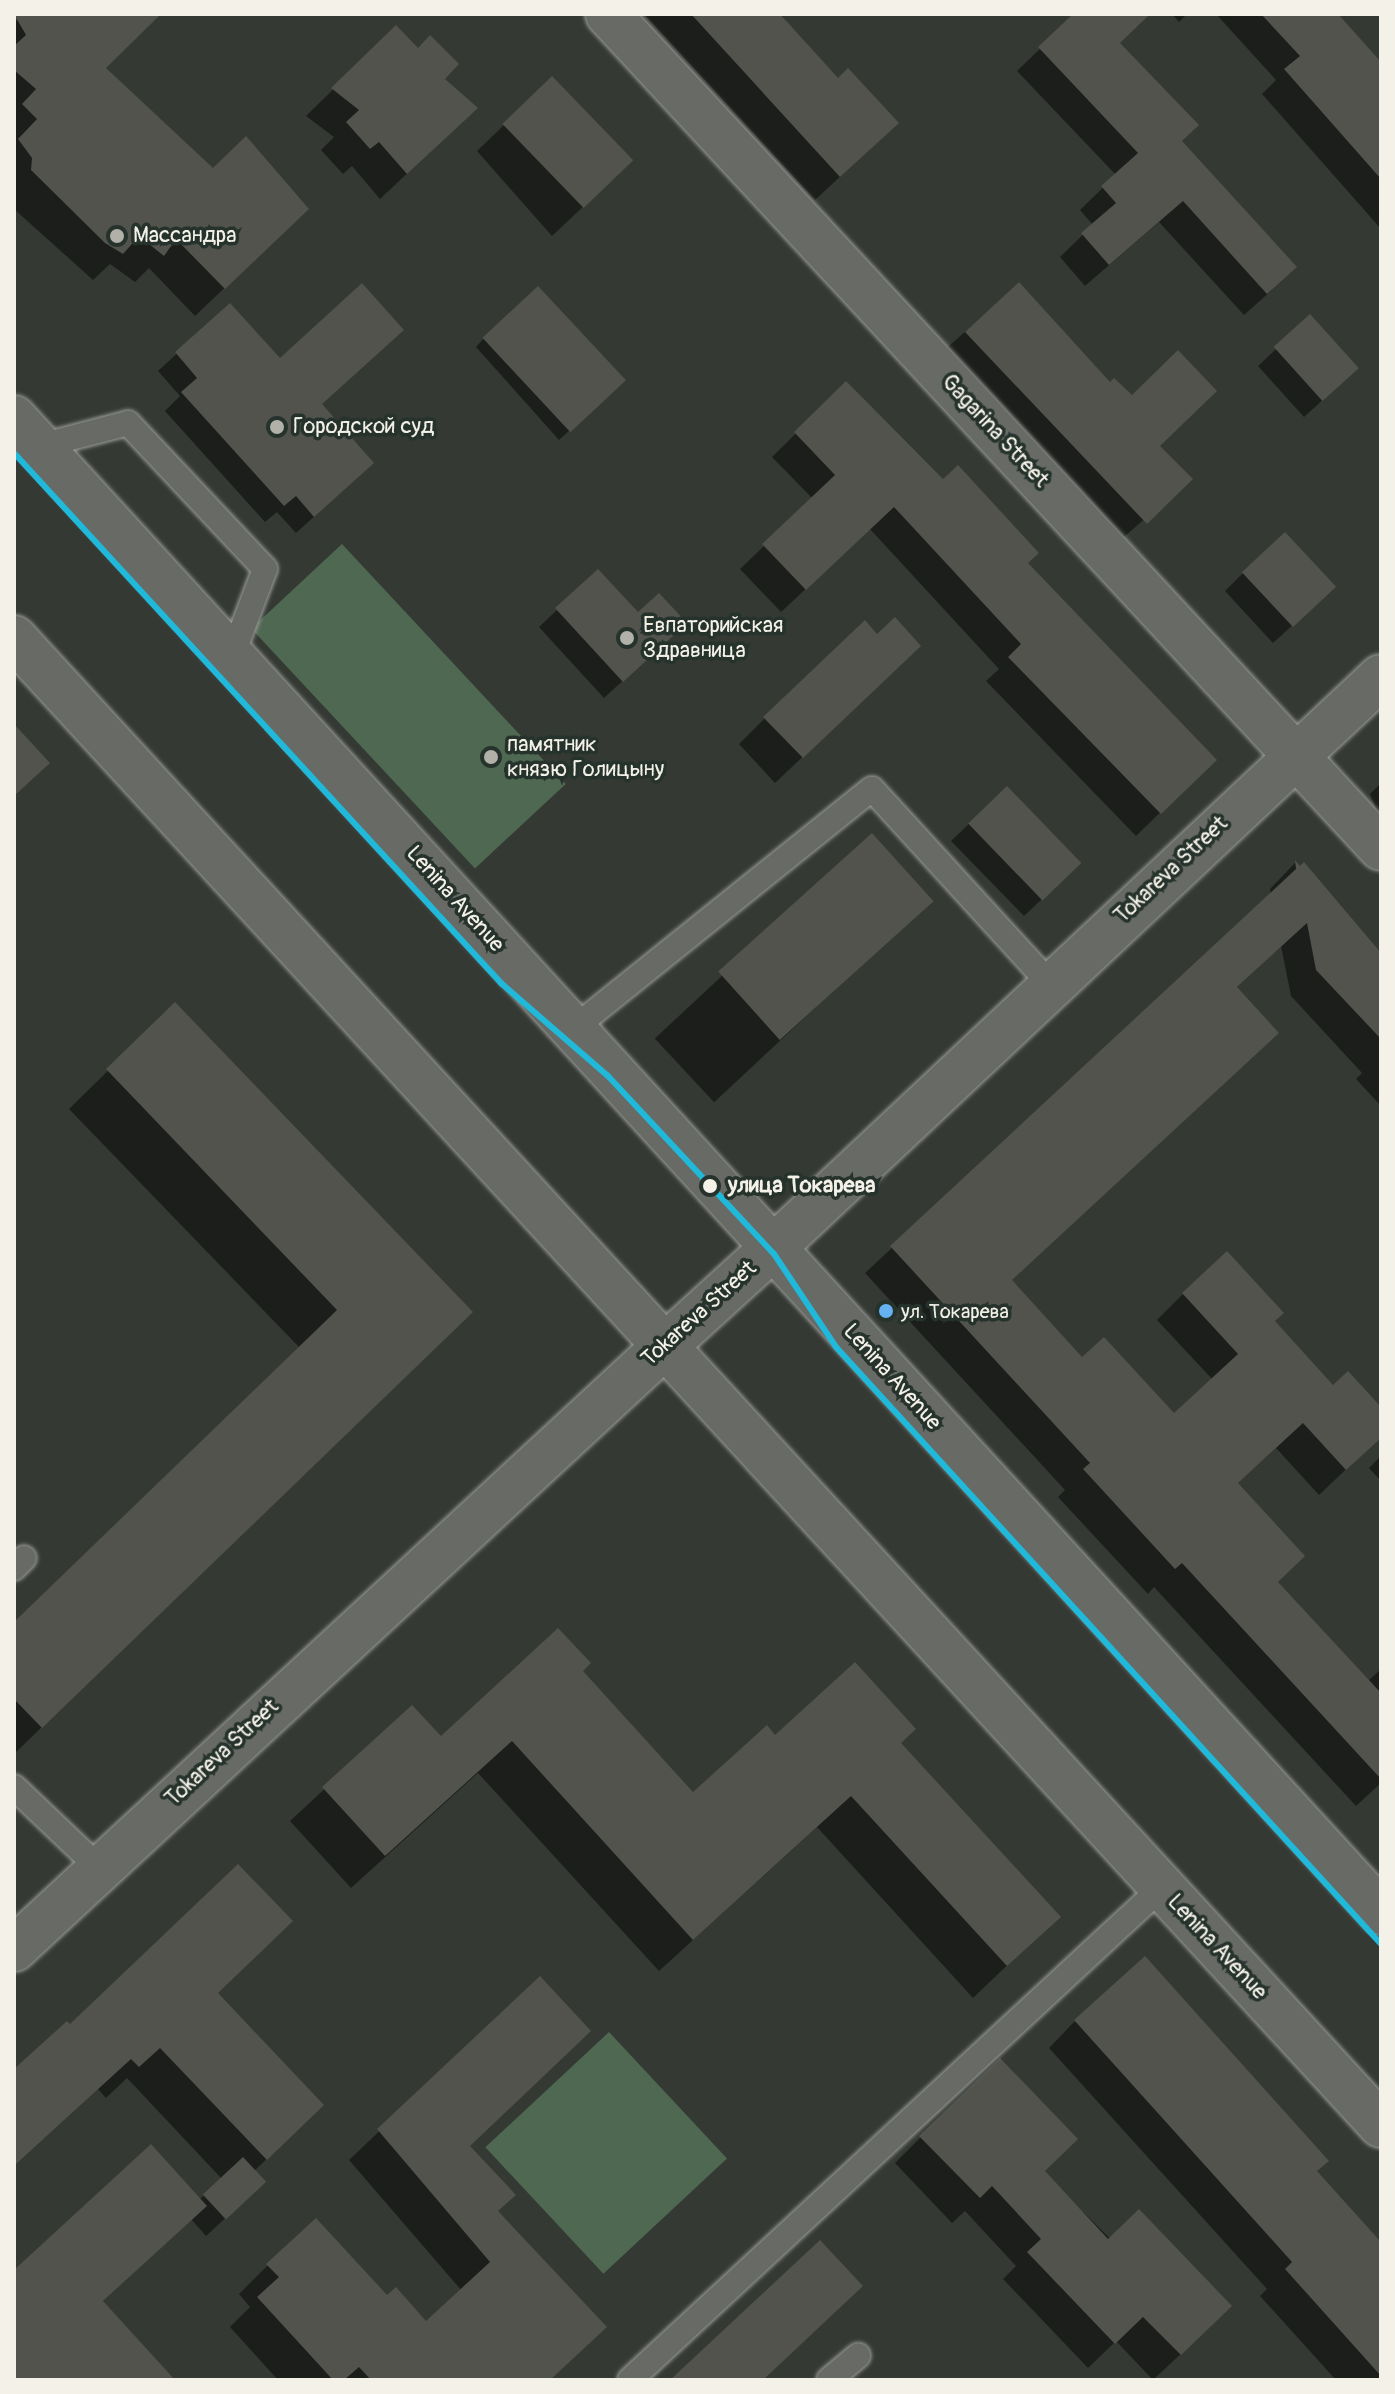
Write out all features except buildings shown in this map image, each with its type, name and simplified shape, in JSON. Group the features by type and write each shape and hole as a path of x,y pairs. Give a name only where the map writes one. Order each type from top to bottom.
{"street":[{"name":"Gagarina Street","path":"608,14 1381,848"},
{"name":"Lenina Avenue","path":"27,432 775,1246 1381,1912"},
{"name":"Lenina Avenue","path":"14,638 1381,2125"},
{"name":"Tokareva Street","path":"14,1949 98,1867 775,1246 1050,984 1381,677"}],"lane":[{"path":"27,432 128,423 265,569 232,656"},
{"path":"573,1029 872,789 1050,984"},
{"path":"14,1787 98,1867"},
{"path":"630,2380 1161,1888"},
{"path":"829,2380 858,2356"}],"green space":[{"path":"342,544 566,784 475,868 251,629"},
{"path":"609,2032 727,2159 603,2274 485,2147"}],"transit line":[{"path":"14,453 502,984 608,1076 774,1254 836,1347 1381,1944"}],"place":[{"name":"Массандра","path":"117,236"},
{"name":"Городской суд","path":"277,427"},
{"name":"Евпаторийская Здравница","path":"627,638"},
{"name":"памятник князю Голицыну","path":"491,757"},
{"name":"улица Токарева","path":"710,1186"},
{"name":"ул. Токарева","path":"886,1311"}]}
